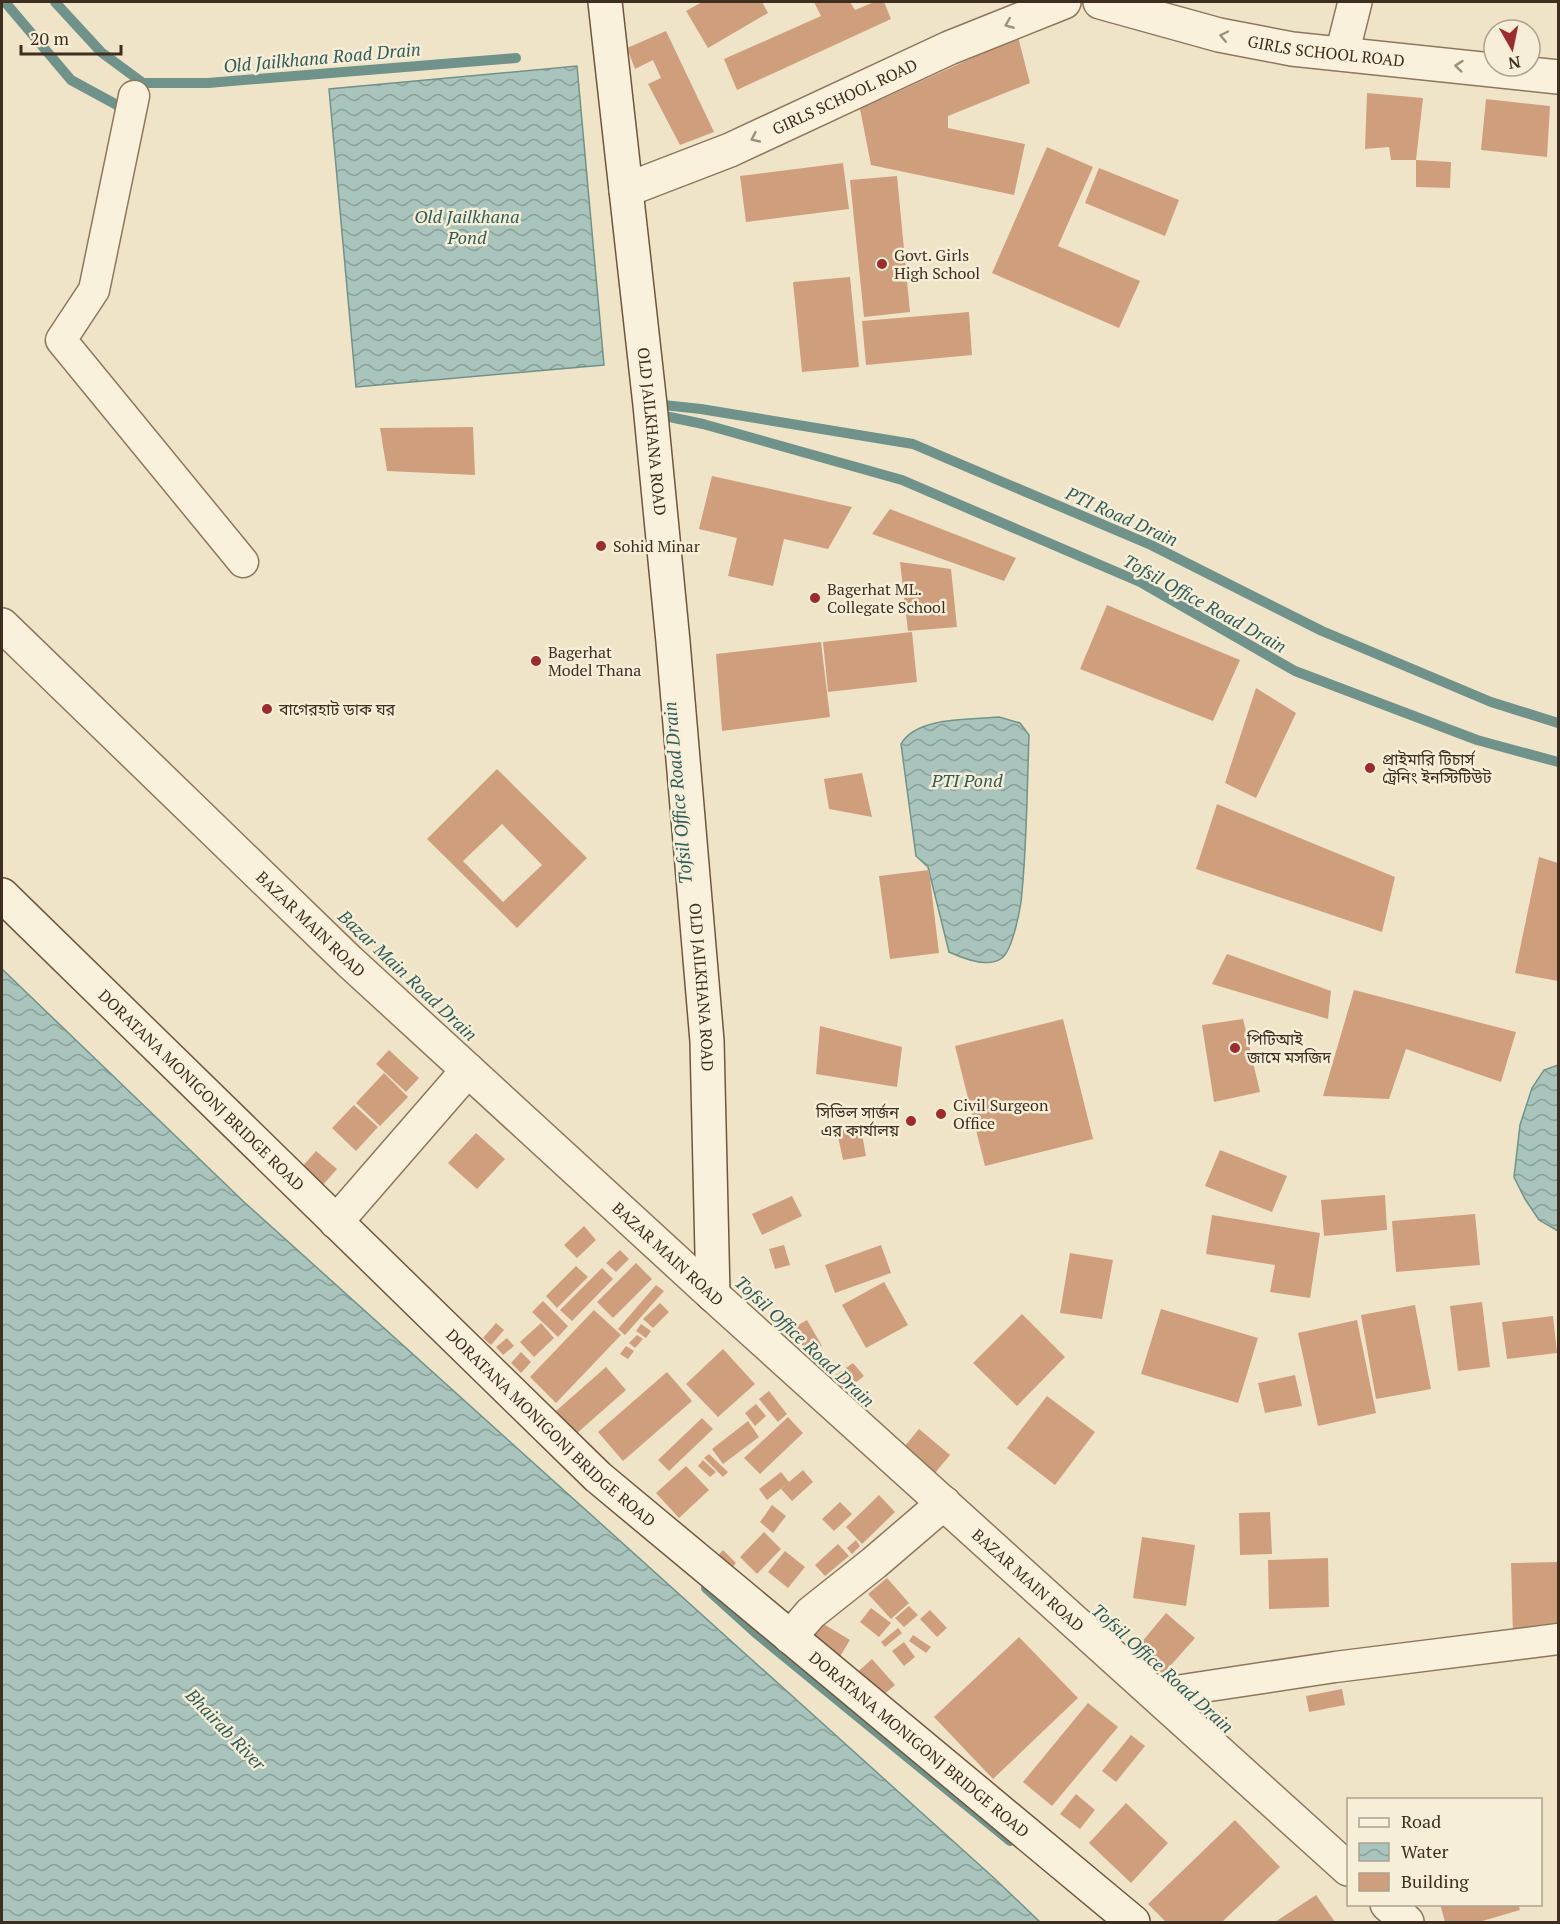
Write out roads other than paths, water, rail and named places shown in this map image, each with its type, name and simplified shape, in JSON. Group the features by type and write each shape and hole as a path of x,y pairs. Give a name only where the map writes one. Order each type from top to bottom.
{"street":[{"name":"OLD JAILKHANA ROAD","path":"605,2 650,405 707,1041 713,1295"},
{"name":"GIRLS SCHOOL ROAD","path":"626,190 730,150 950,48 1064,2"},
{"name":"GIRLS SCHOOL ROAD","path":"1100,2 1218,35 1292,49 1558,77"},
{"path":"1342,54 1355,2"},
{"path":"134,96 94,290 60,340 243,562"},
{"name":"BAZAR MAIN ROAD","path":"2,625 349,961 713,1295 1347,1868"},
{"name":"DORATANA MONIGONJ BRIDGE ROAD","path":"2,895 598,1477 1133,1923"},
{"path":"336,1222 468,1070"},
{"path":"790,1637 811,1613 944,1503"},
{"path":"1155,1694 1335,1667 1558,1639"},
{"path":"1388,1906 1407,1923"}],"water":[{"name":"Old Jailkhana Pond","path":"577,66 604,365 356,387 329,89"},
{"name":"PTI Pond","path":"999,717 1020,723 1029,735 1023,882 1020,908 1009,948 1002,958 983,963 949,952 928,867 916,856 901,744 919,728 932,724 960,719"},
{"name":"Bhairab River","path":"2,969 243,1201 1040,1922 2,1922"},
{"path":"1558,1065 1558,1231 1539,1220 1514,1177 1520,1125 1532,1088 1544,1070"}],"waterway":[{"name":"Old Jailkhana Road Drain","path":"5,2 71,80 128,111"},
{"name":"Old Jailkhana Road Drain","path":"55,2 101,52 143,83 208,83 516,58"},
{"name":"PTI Road Drain","path":"654,404 701,409 913,444 1151,545 1322,631 1491,702 1558,723"},
{"name":"Tofsil Office Road Drain","path":"660,419 660,415 703,424 902,480 1140,582 1295,671 1477,740 1558,762"},
{"path":"706,1588 758,1635 1010,1841"}],"place":[{"name":"Govt. Girls High School","path":"882,264"},
{"name":"Sohid Minar","path":"601,546"},
{"name":"Bagerhat ML. Collegate School","path":"815,598"},
{"name":"Bagerhat Model Thana","path":"536,661"},
{"name":"বাগেরহাট ডাক ঘর","path":"267,709"},
{"name":"প্রাইমারি টিচার্স ট্রেনিং ইনস্টিটিউট","path":"1370,768"},
{"name":"পিটিআই জামে মসজিদ","path":"1235,1048"},
{"name":"Civil Surgeon Office","path":"941,1114"},
{"name":"সিভিল সার্জন এর কার্যালয়","path":"911,1121"}],"water label":[{"name":"Bazar Main Road Drain","path":"408,975"}]}
